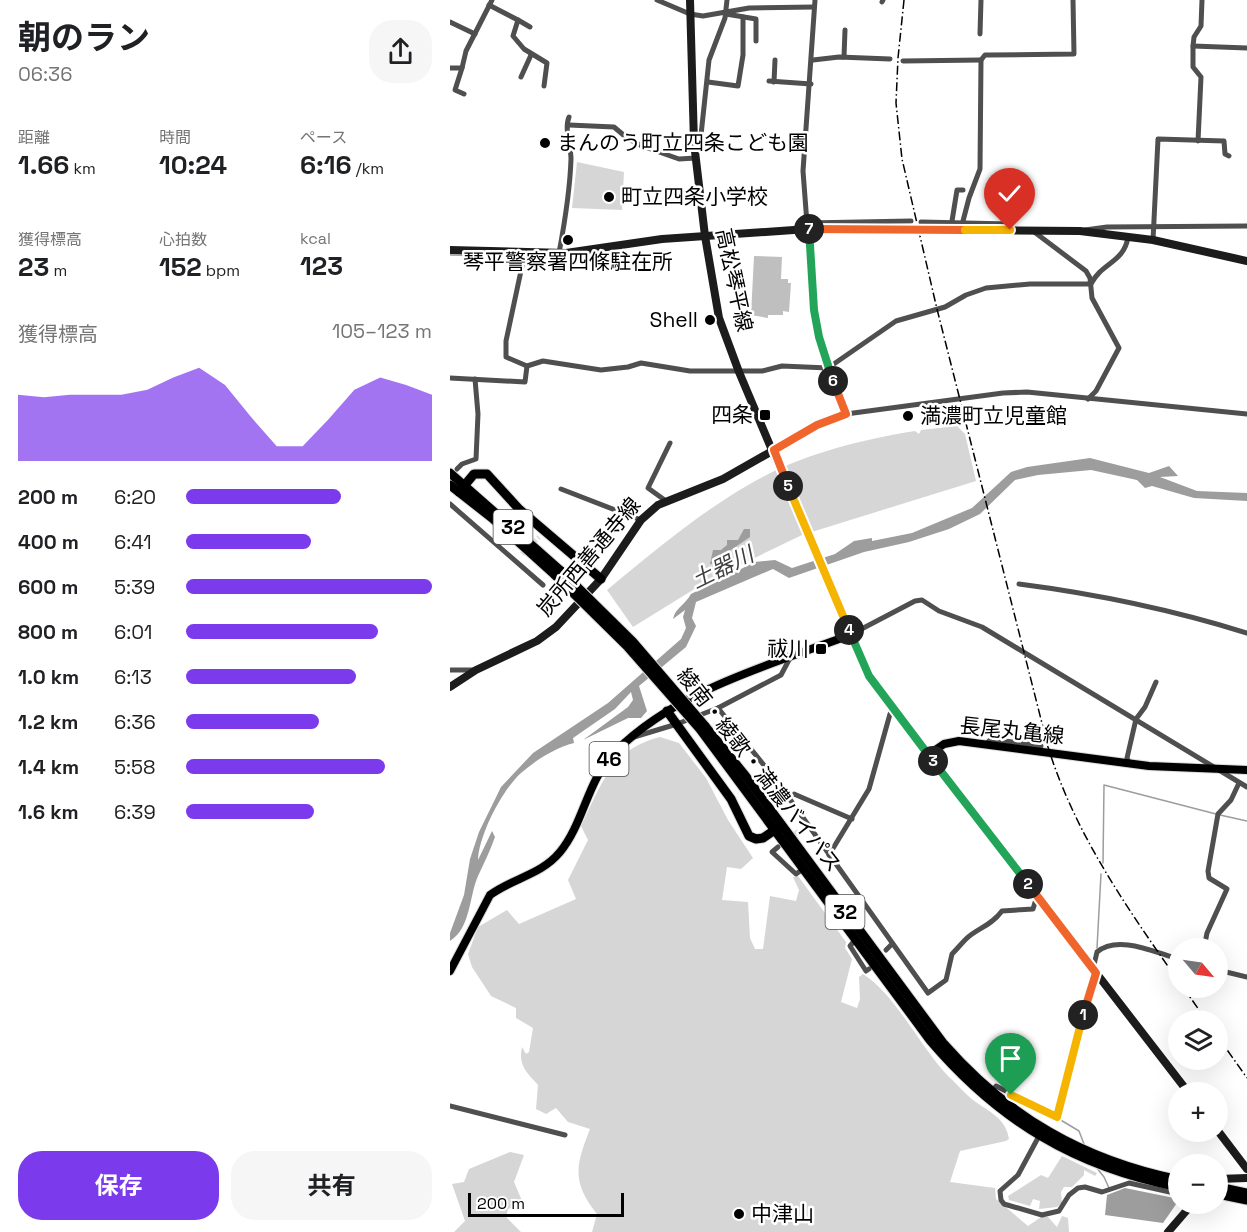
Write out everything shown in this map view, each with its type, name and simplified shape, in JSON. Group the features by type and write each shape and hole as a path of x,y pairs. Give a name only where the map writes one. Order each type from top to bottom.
{"highway":[{"name":"綾南・綾歌・満濃バイパス","path":"453,471 461,488 558,573 702,728 859,937 930,1040 958,1072 993,1104 1039,1136 1119,1165 1168,1177"},
{"path":"461,488 474,474 487,474 542,534 601,579"},
{"name":"綾南・綾歌・満濃バイパス","path":"450,485 461,488"},
{"path":"667,711 731,799 749,836 759,839 778,828"},
{"name":"綾南・綾歌・満濃バイパス","path":"778,828 803,869 943,1043 991,1092 1023,1118 1074,1150 1117,1172 1168,1184"},
{"path":"1228,1189 1247,1192"},
{"path":"1228,1196 1247,1200"}],"main road":[{"name":"高松琴平線","path":"690,0 694,141 705,236 719,318 774,450"},
{"path":"450,249 525,255 559,253 625,243 807,226 862,230 1082,231 1153,240 1247,261"},
{"path":"774,450 869,676 1180,1082"},
{"name":"炭所西善通寺線","path":"450,687 476,670 546,635 601,579 641,520 658,505 723,479 774,450"},
{"name":"46","path":"450,971 490,895 501,887 533,874 559,854 600,772 612,754 630,738 667,711 713,688 849,632"},
{"name":"長尾丸亀線","path":"928,754 949,742 959,741 1173,768 1247,770"},
{"path":"1226,1142 1247,1169"},
{"path":"1228,1179 1247,1178"},
{"path":"1168,1232 1184,1214"}],"street":[{"path":"657,0 690,14 703,16 814,7"},
{"path":"694,141 700,135 711,54 726,13 727,0"},
{"path":"815,0 813,60 803,171 807,226 814,310 819,337 846,414"},
{"path":"980,34 981,0"},
{"path":"963,222 980,169 981,60 985,55 1074,54 1073,0"},
{"path":"1198,141 1201,77 1193,67 1193,46 1194,37 1201,26 1202,0"},
{"path":"464,94 453,89 466,51 491,3 530,27"},
{"path":"726,13 756,19 756,41"},
{"path":"708,82 738,86 743,55 743,17"},
{"path":"518,20 513,36 531,55 548,64 544,86"},
{"path":"450,22 475,34"},
{"path":"844,57 845,30"},
{"path":"1193,46 1247,48"},
{"path":"521,77 531,55"},
{"path":"813,60 844,57 890,59"},
{"path":"776,60 772,81 786,80 811,84"},
{"path":"903,60 981,60"},
{"path":"450,68 462,68"},
{"path":"559,253 568,203 571,158 567,124 569,117"},
{"path":"568,125 615,126 627,138 642,146 679,159 696,158"},
{"path":"1153,240 1156,141 1224,141 1225,154 1229,156"},
{"path":"952,221 952,205 957,189 963,190"},
{"path":"807,226 911,221"},
{"path":"921,222 1010,224 1010,230"},
{"path":"1082,231 1107,227 1247,226"},
{"path":"1032,230 1086,271 1091,284 1092,298 1119,348 1096,391 1088,399"},
{"path":"1091,284 1099,271 1122,255 1128,237"},
{"path":"525,255 517,281 506,353 511,361 527,366 543,361 601,370 641,363 671,370 740,372 762,371 782,366 828,368 896,321 945,307 966,294 986,288 1030,284 1091,284"},
{"path":"450,378 525,382 527,366"},
{"path":"453,471 462,464 476,459 478,414 475,379"},
{"path":"774,450 817,425 846,414 1003,393 1027,392 1247,414"},
{"path":"666,501 648,488 655,482 670,443"},
{"path":"561,489 641,520"},
{"path":"450,504 543,585"},
{"path":"516,561 522,554"},
{"path":"1019,584 1069,590 1168,610 1247,633"},
{"path":"849,632 910,603 922,600 939,611 982,627 1247,787"},
{"path":"630,738 677,724 718,708 781,675 790,658"},
{"path":"450,670 476,670"},
{"path":"1129,763 1127,758 1136,719 1145,707 1155,682"},
{"path":"718,708 778,784 928,993 946,980 952,954 964,940 986,928 1002,911 1033,909 1037,896"},
{"path":"829,855 869,789 893,710"},
{"path":"986,744 991,739 1041,746"},
{"path":"1206,938 1227,889 1209,878 1208,872 1216,818 1233,797 1239,783"},
{"path":"778,784 791,795 794,794 825,809 841,812 852,819"},
{"path":"800,830 807,825"},
{"path":"778,847 772,852 796,873 803,869"},
{"path":"859,937 850,946 866,971 869,969"},
{"path":"886,950 892,944"},
{"path":"991,1092 996,1086 1057,1117 1095,971 1097,952 1107,946 1128,945 1168,956"},
{"path":"1228,972 1247,977"},
{"path":"450,1106 565,1135"},
{"path":"1039,1136 1017,1175 1000,1191 1000,1200 1004,1204 1042,1215 1059,1211 1065,1199 1084,1186 1102,1192 1129,1183 1168,1192"}],"shaded area":[{"path":"577,162 624,172 622,210 572,208"},
{"path":"957,426 965,434 976,481 802,535 709,580 633,627 607,590 694,521 731,495 769,474 809,457 851,444 915,431 919,434 921,430"},
{"path":"1090,458 1149,473 1169,466 1178,476 1160,477 1197,491 1247,493 1247,501 1194,498 1152,486 1145,488 1137,480 1091,470 1038,475 1015,480 980,514 949,529 909,542 864,552 789,578 773,569 696,602 692,618 696,626 686,647 639,686 647,711 641,718 628,718 583,740 628,707 633,700 631,692 615,709 573,738 574,743 553,751 533,764 521,773 506,790 482,838 478,860 492,831 495,837 475,884 466,920 457,935 450,941 450,933 464,895 470,859 479,832 501,787 533,753 608,703 681,639 686,628 683,617 685,610 673,619 691,594 755,562 775,560 792,568 835,554 854,541 872,538 872,541 912,533 972,508 1011,472 1027,467"},
{"path":"744,529 750,529 750,537 731,550 721,564 710,564 713,550 721,550 727,545 727,540 738,540"},
{"path":"660,737 679,743 706,778 728,820 753,858 741,869 727,867 722,900 748,902 750,938 755,949 763,949 770,896 796,901 799,890 793,877 798,876 846,942 845,948 852,959 841,1002 857,1008 860,999 859,977 863,974 875,983 897,1008 938,1065 970,1097 996,1116 1007,1132 1009,1139 1006,1141 960,1151 950,1182 995,1188 996,1199 1028,1226 1041,1217 1048,1217 1057,1227 1062,1216 1068,1218 1069,1232 592,1232 597,1214 583,1192 578,1173 590,1129 568,1122 556,1108 546,1114 536,1109 538,1085 527,1072 521,1059 522,1047 526,1054 529,1052 533,1028 516,1018 516,1008 491,996 472,967 468,954 478,927 507,910 519,924 576,899 568,880 588,840 581,826 602,783 619,760 630,750"},
{"path":"510,1152 524,1155 514,1182 523,1203 508,1209 506,1217 521,1232 454,1232 465,1221 452,1184 464,1182 469,1169"},
{"path":"1062,1156 1097,1173 1095,1176 1084,1170 1084,1175 1072,1187 1064,1187 1061,1192 1062,1203 1057,1207 1039,1209 1040,1201 1033,1199 1030,1206 1009,1200 1008,1196 1041,1175 1048,1178"},
{"path":"1125,1188 1168,1197 1169,1214 1163,1223 1105,1215 1107,1195"}],"building":[{"path":"754,256 782,257 781,279 788,279 788,283 791,283 789,312 783,311 783,315 768,315 768,318 751,315"}],"waterway":[{"path":"527,257 570,258 606,251"},
{"path":"450,255 523,256"},
{"path":"1103,863 1104,785 1216,814"},
{"path":"1220,815 1247,821"},
{"path":"1097,948 1101,874"},
{"path":"1060,1117 1059,1119 1079,1131 1084,1144"},
{"path":"1096,1167 1109,1188"}],"tunnel":[{"path":"522,554 539,537"},
{"path":"789,839 800,830"}],"railway":[{"path":"904,0 896,103 902,159 937,309 1048,747 1059,779 1088,840 1122,898 1168,966"},
{"path":"1191,998 1199,1010"},
{"path":"1228,1051 1247,1078"}],"place":[{"name":"まんのう町立四条こども園","path":"545,143"},
{"name":"町立四条小学校","path":"609,197"},
{"name":"琴平警察署四條駐在所","path":"568,240"},
{"name":"Shell","path":"710,320"},
{"name":"四条","path":"765,415"},
{"name":"満濃町立児童館","path":"908,416"},
{"name":"祓川","path":"821,649"},
{"name":"中津山","path":"739,1214"}],"route":[{"path":"1010,230 808,229 814,310 819,337 846,414 817,425 774,450 869,676 1096,973 1057,1117 1011,1095"}],"water label":[{"name":"土器川","path":"722,567"}]}
